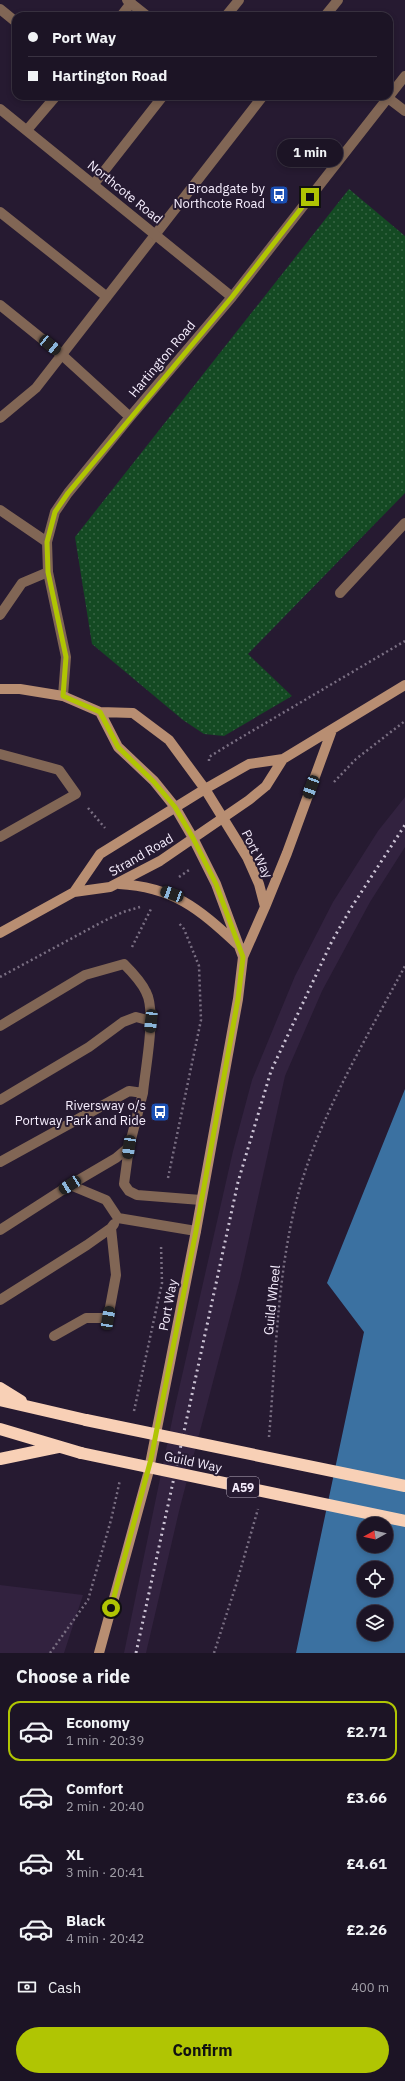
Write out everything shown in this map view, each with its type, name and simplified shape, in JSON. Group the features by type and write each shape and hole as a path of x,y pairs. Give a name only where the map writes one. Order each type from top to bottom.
{"highway":[{"path":"0,1388 30,1406"},
{"name":"Guild Way","path":"0,1400 86,1420 405,1486"},
{"name":"Guild Way","path":"0,1429 81,1452 405,1521"},
{"path":"0,1460 59,1447"}],"street":[{"path":"229,12 239,0"},
{"path":"328,12 338,0"},
{"path":"123,12 129,2 142,12"},
{"path":"0,9 12,19"},
{"name":"Hartington Road","path":"393,92 405,76"},
{"path":"27,130 53,100"},
{"path":"94,184 160,100"},
{"path":"1,415 36,388 260,100"},
{"name":"Hartington Road","path":"63,696 66,657 48,572 47,542 55,512 130,417 232,297 386,100"},
{"path":"391,100 405,111"},
{"name":"Northcote Road","path":"0,109 232,297"},
{"path":"0,212 107,297"},
{"path":"0,305 62,355 130,417"},
{"path":"0,510 47,542"},
{"path":"340,593 405,523"},
{"path":"0,615 22,583 48,572"},
{"name":"Strand Road","path":"74,892 100,854 175,807 249,764 283,758 405,685"},
{"path":"0,689 20,689 63,696 100,712 133,713 169,740 207,788"},
{"path":"100,712 118,747 154,782 175,807"},
{"path":"265,907 288,853 332,730"},
{"path":"0,754 59,770 76,794 0,837"},
{"name":"Strand Road","path":"0,933 74,892 110,888 160,861 249,800 266,786 283,758"},
{"name":"Port Way","path":"99,1653 148,1474 196,1231 200,1200 238,999 243,957 265,907 259,884 247,857 207,788"},
{"name":"Port Way","path":"175,807 193,838 216,884 243,957"},
{"path":"119,884 142,885 172,894 192,906 238,945"},
{"path":"0,1026 85,974 124,964 136,977 147,994 151,1021 143,1093 129,1147 124,1184 129,1191 138,1194 200,1200"},
{"path":"0,1100 89,1047 123,1022 136,1017 151,1021"},
{"path":"0,1162 129,1091 143,1093"},
{"path":"0,1230 70,1185 116,1158 129,1147"},
{"path":"70,1185 106,1200 118,1218 196,1231"},
{"path":"0,1300 111,1228 118,1218"},
{"path":"54,1336 86,1318 108,1318 116,1275 111,1228"}],"path":[{"path":"207,788 209,757 405,641"},
{"path":"331,785 356,759 405,721"},
{"path":"0,977 123,912 146,906 158,909"},
{"path":"124,964 152,907"},
{"path":"164,1197 201,1020 199,966 184,928 174,919"},
{"name":"Guild Wheel","path":"268,1442 281,1298 289,1240 299,1191 329,1112 405,966"},
{"path":"134,1413 162,1283 161,1225"},
{"path":"50,1653 88,1600 111,1520 121,1474"},
{"path":"214,1653 236,1586 259,1502"}],"shaded area":[{"path":"405,797 405,847 370,902 322,991 285,1076 240,1279 180,1507 146,1653 124,1653 174,1411 233,1151 252,1080 295,976 333,902 378,831"},
{"path":"0,1585 83,1595 64,1653 0,1653"}],"green space":[{"path":"349,189 405,236 405,493 248,654 292,696 224,736 204,734 183,720 92,644 75,537"}],"water":[{"path":"405,1089 405,1653 296,1653 364,1332 327,1283"}],"railway":[{"path":"136,1653 238,1182 271,1071 332,941 351,908 405,825"}],"place":[{"name":"Broadgate by Northcote Road","path":"279,195"},
{"name":"Riversway o/s Portway Park and Ride","path":"160,1112"}],"route":[{"path":"111,1608 148,1474 196,1231 200,1200 238,999 243,957 216,884 193,838 175,807 154,782 118,747 100,712 63,696 66,657 48,572 47,542 55,512 68,493 130,417 232,297 310,197"}]}
